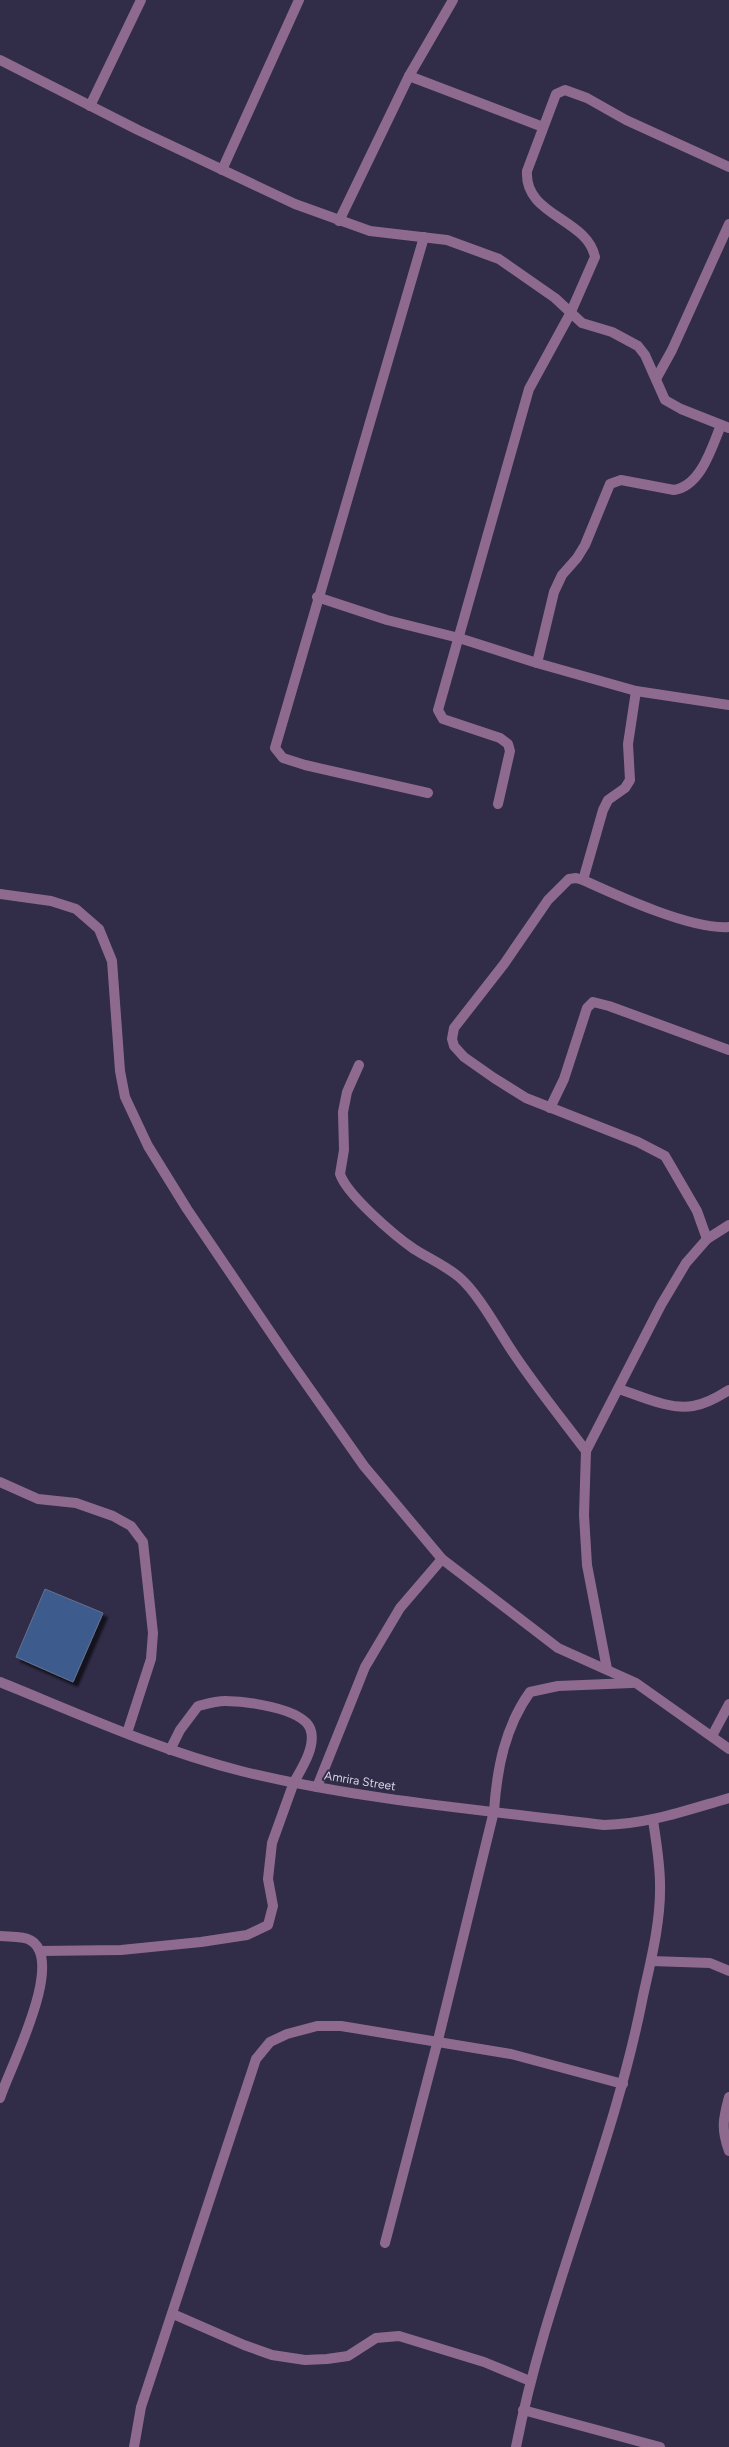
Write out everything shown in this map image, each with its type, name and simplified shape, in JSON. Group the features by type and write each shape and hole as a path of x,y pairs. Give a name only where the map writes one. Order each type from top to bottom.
{"street":[{"path":"90,106 141,0"},
{"path":"222,170 299,0"},
{"path":"339,220 409,76 453,0"},
{"path":"0,60 90,106 295,204 370,232 447,240 499,259 555,298 570,314 582,323 612,332 638,346 645,355 665,400 725,427 698,472 680,489 621,480 610,484 585,545 577,558 562,575 554,592 537,663"},
{"path":"409,76 543,127"},
{"path":"498,804 510,751 508,744 500,738 443,719 438,714 530,389 570,314 595,257 594,250 583,236 543,208 529,184 527,171 556,94 565,90 587,98 626,120 729,167"},
{"path":"656,379 672,350 729,224"},
{"path":"424,238 275,743 276,753 283,758 305,765 428,793"},
{"path":"317,598 387,620 459,638 537,663 636,691 729,704"},
{"path":"583,880 603,810 608,800 625,788 630,780 628,749 636,691"},
{"path":"707,1239 697,1210 666,1156 638,1142 526,1098 464,1057 454,1046 452,1039 454,1028 504,964 548,900 569,879 583,880 670,915 715,926 729,927"},
{"path":"0,894 50,901 76,909 100,929 112,961 120,1070 126,1097 148,1146 262,1319 364,1466 442,1559 558,1648 636,1683 729,1749"},
{"path":"550,1108 564,1079 586,1008 593,1002 609,1006 729,1050"},
{"path":"359,1065 347,1092 343,1112 344,1139 341,1178 355,1197 411,1247 460,1277 493,1320 514,1354 586,1452"},
{"path":"607,1670 587,1565 584,1515 586,1452 676,1278 686,1263 707,1239 729,1225"},
{"path":"619,1389 670,1405 692,1407 710,1401 729,1390"},
{"path":"0,1482 38,1499 76,1503 113,1516 131,1526 143,1542 153,1633 151,1659 127,1734"},
{"path":"317,1787 365,1667 400,1608 442,1559"},
{"name":"Amrira Street","path":"0,1682 170,1750 241,1770 317,1787 604,1824 633,1824 653,1820 729,1798"},
{"path":"385,2243 438,2040 494,1811 496,1786 504,1746 516,1711 530,1692 558,1686 636,1683"},
{"path":"40,1951 121,1950 201,1942 247,1935 268,1925 273,1906 268,1879 272,1843 294,1782 304,1764 312,1742 310,1729 302,1718 275,1708 223,1700 198,1706 180,1730 170,1750"},
{"path":"712,1736 729,1704"},
{"path":"516,2447 530,2381 623,2084 650,1961 659,1909 660,1884 653,1820"},
{"path":"0,1936 30,1940 40,1951 44,1968 37,2005 0,2098"},
{"path":"650,1961 710,1963 729,1971"},
{"path":"134,2447 141,2408 256,2059 270,2042 303,2029 341,2026 438,2040 511,2054 623,2084"},
{"path":"729,2098 724,2118 723,2134 729,2151"},
{"path":"173,2314 244,2345 272,2354 305,2360 348,2356 376,2338 389,2335 416,2341 484,2362 530,2381"},
{"path":"524,2410 660,2447"}],"building":[{"path":"45,1589 103,1613 73,1682 16,1657"}]}
